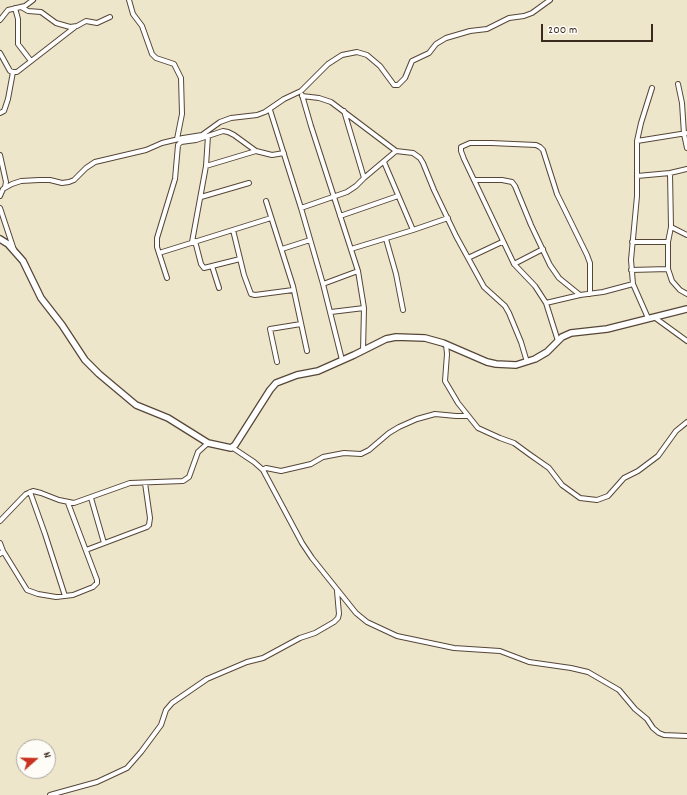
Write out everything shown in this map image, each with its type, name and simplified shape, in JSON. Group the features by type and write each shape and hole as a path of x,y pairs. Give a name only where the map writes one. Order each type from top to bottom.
{"street":[{"path":"0,20 5,12 28,5 33,0"},
{"path":"129,0 133,14 142,26 152,54 156,58 174,64 181,78 182,114 177,139"},
{"path":"0,196 5,187 21,181 50,180 62,183 70,182 95,162 146,150 162,143 177,139 202,135 220,122 231,118 257,115 270,110 284,99 301,91 328,64 342,55 361,52 374,60 386,73 393,84 398,85 405,78 409,66 413,60 429,53 436,44 446,38 470,31 487,29 509,18 524,16 532,13 550,0"},
{"path":"21,7 28,11 41,12 56,23 75,27"},
{"path":"15,8 18,19 18,44 31,61"},
{"path":"12,72 20,70 75,27 86,21 97,23 110,17"},
{"path":"0,53 12,72"},
{"path":"0,113 4,111 8,99 12,72"},
{"path":"678,84 682,103 687,148"},
{"path":"652,88 637,141 638,196 632,242 631,270 633,284 651,318 687,341"},
{"path":"301,91 358,271 362,288 364,308 363,350"},
{"path":"302,96 319,98 331,102 344,110 396,151 413,153 420,158 424,163 434,190 456,236 484,287 505,306 509,313 521,342 527,362"},
{"path":"270,110 323,284 342,360"},
{"path":"344,110 364,178"},
{"path":"167,278 157,248 157,238 175,179 178,145 184,141 196,140 223,131 228,132 256,151 272,155 284,153"},
{"path":"637,141 685,134"},
{"path":"208,136 206,166 193,242 203,267 240,259"},
{"path":"558,341 546,303 535,286 514,264 502,242 461,151 461,146 470,143 536,145 543,150 558,194 590,263 590,294"},
{"path":"206,166 256,151"},
{"path":"301,208 347,192 396,151"},
{"path":"0,155 6,183 5,187"},
{"path":"384,162 413,230"},
{"path":"637,176 687,169"},
{"path":"670,172 671,227 668,242 668,269 672,282 680,290 687,294"},
{"path":"474,180 502,180 512,182 516,186 522,204 558,278 580,295"},
{"path":"201,197 249,183"},
{"path":"340,216 398,196"},
{"path":"266,200 282,249 307,352"},
{"path":"0,208 15,251 29,273 41,298 62,324 85,360 99,374 136,405 168,418 208,443 233,448 263,470 302,544 337,591 366,622 397,636 454,648 500,651 529,662 588,672 619,690 635,709 648,719 653,728 659,733 664,735 687,736"},
{"path":"159,253 271,218"},
{"path":"351,249 448,218"},
{"path":"671,227 687,235"},
{"path":"233,230 251,294 254,295 293,290"},
{"path":"0,239 15,251"},
{"path":"386,239 396,274 403,310"},
{"path":"282,249 310,240"},
{"path":"468,258 502,242"},
{"path":"632,242 668,242"},
{"path":"514,264 543,249"},
{"path":"212,266 219,288"},
{"path":"631,270 668,269"},
{"path":"323,284 358,271"},
{"path":"546,303 580,295 603,292 633,284"},
{"path":"331,312 364,308"},
{"path":"233,448 276,383 297,375 318,371 386,339 396,337 425,338 446,344 486,362 496,364 516,364 527,362 547,352 562,337 571,333 606,329 687,309"},
{"path":"277,362 270,329 301,324"},
{"path":"446,344 447,354 445,381 458,403 478,428 514,443 549,468 562,485 580,498 597,500 608,496 624,478 651,462 662,451 676,431 687,422"},
{"path":"263,470 266,468 281,471 311,464 323,457 344,453 361,454 369,450 399,427 435,414 468,416"},
{"path":"0,522 22,498 33,491 68,503 74,503 124,485 134,483 176,482 188,479 198,452 208,443"},
{"path":"86,550 147,527 149,524 149,506 145,483"},
{"path":"30,492 65,596"},
{"path":"91,498 104,543"},
{"path":"0,543 1,552 26,590 56,597 73,595 93,587 97,580 68,503"},
{"path":"50,795 97,782 127,768 141,752 160,725 166,710 172,703 207,679 247,662 263,658 295,640 315,633 337,620 339,614 337,591"}]}
